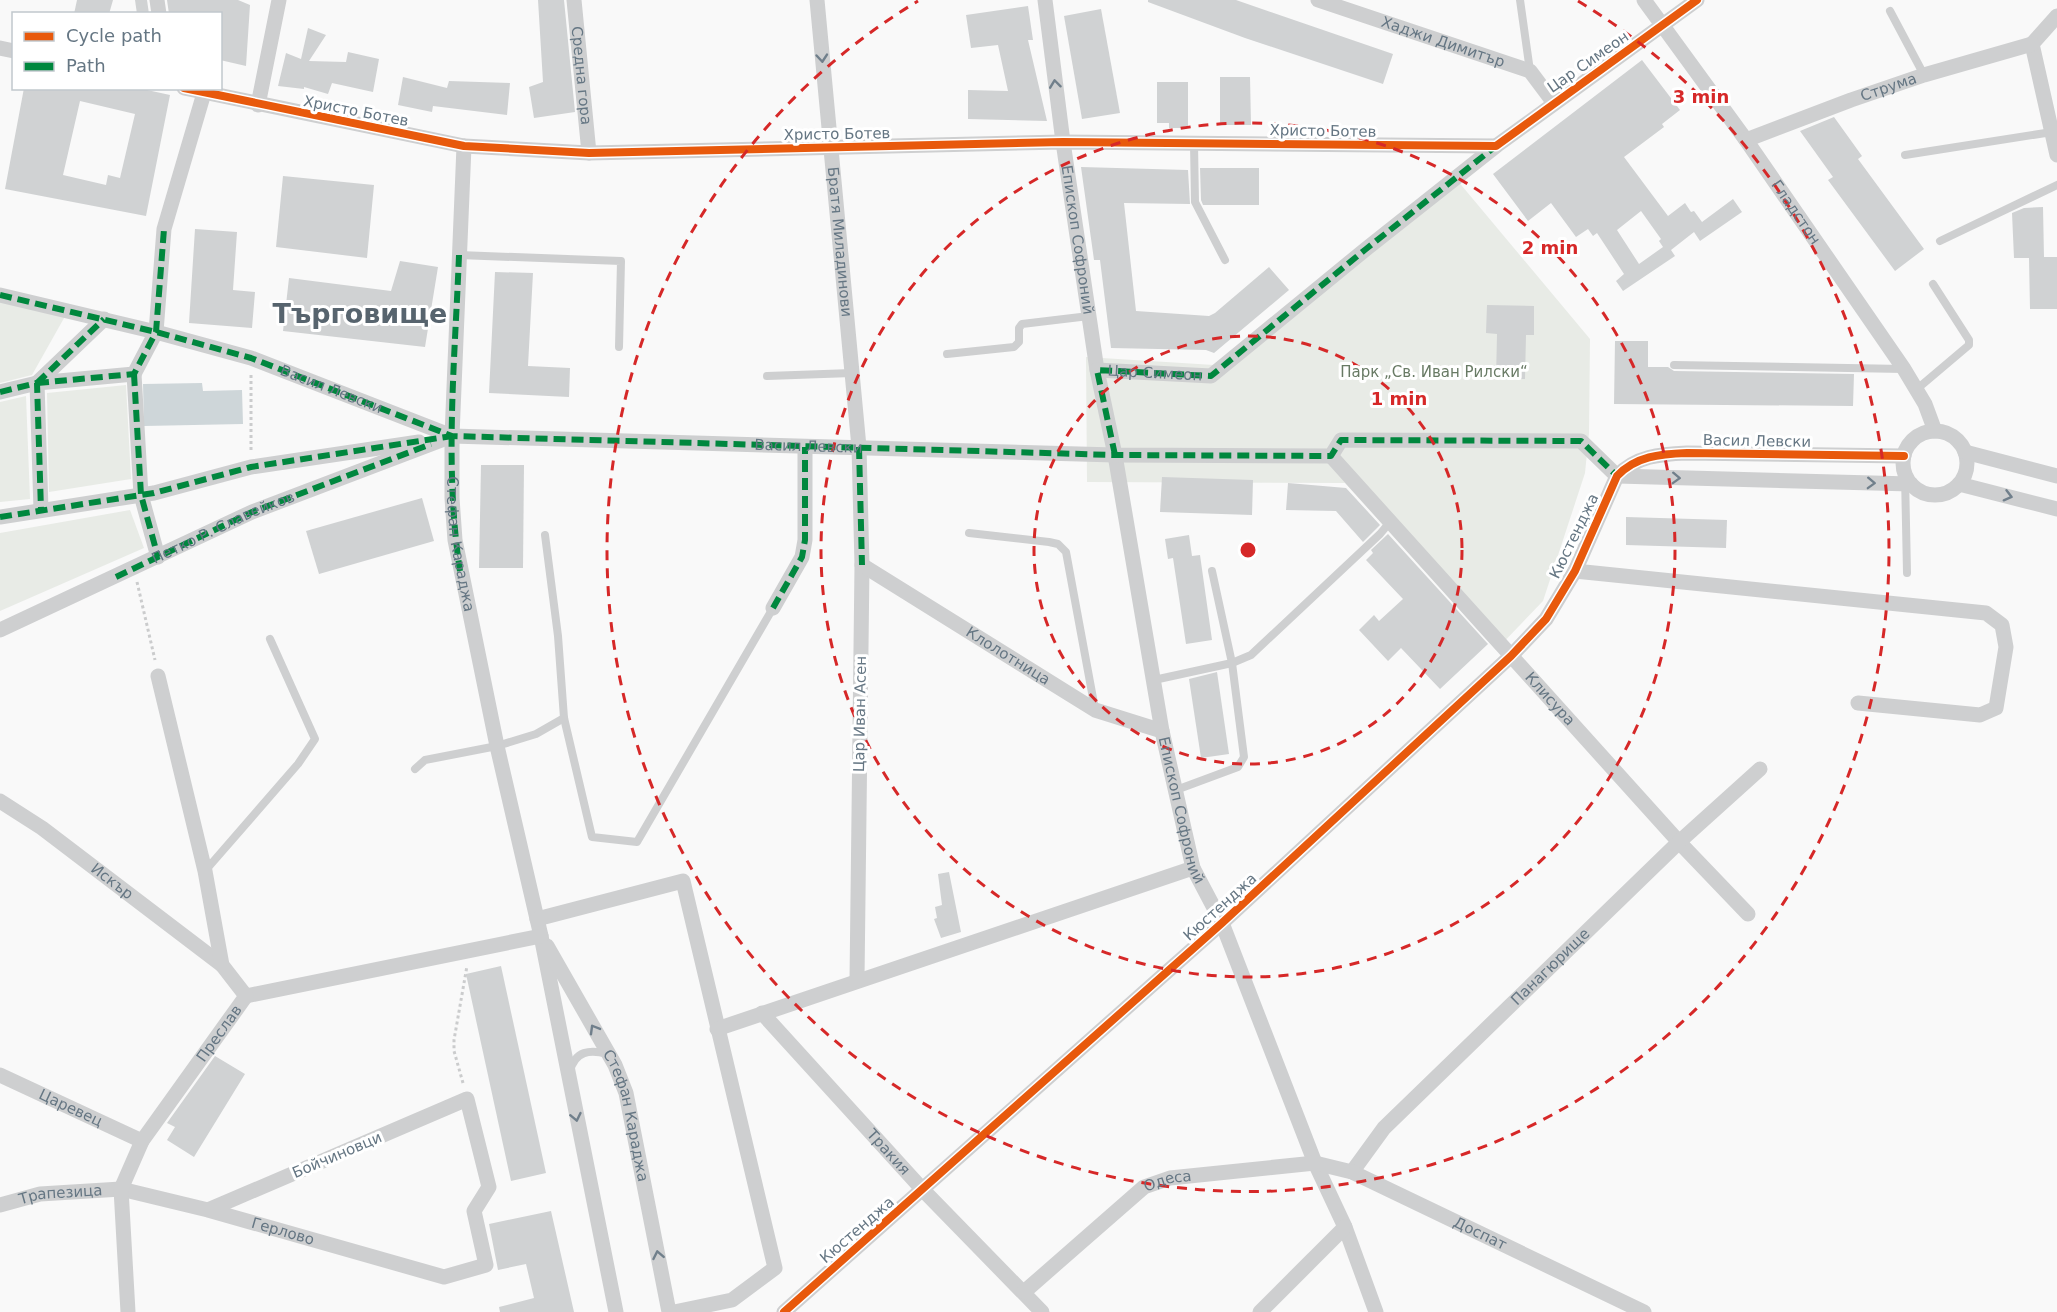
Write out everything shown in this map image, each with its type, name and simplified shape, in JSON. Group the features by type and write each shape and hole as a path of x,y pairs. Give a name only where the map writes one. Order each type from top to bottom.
{"street":[{"path":"258,105 279,0"},
{"name":"Средна гора","path":"573,0 589,153"},
{"name":"Братя Миладинови","path":"817,0 859,447"},
{"name":"Епископ Софроний","path":"1045,0 1063,142 1097,370 1115,455 1162,731 1193,868 1222,923 1315,1163 1345,1227 1376,1312"},
{"name":"Хаджи Димитър","path":"1318,0 1530,71"},
{"name":"Гладстон","path":"1644,0 1746,140 1904,369 1925,404 1935,431"},
{"name":"Цар Симеон","path":"1097,370 1211,376 1496,146 1697,0"},
{"path":"2057,16 2032,44 2057,155"},
{"name":"Струма","path":"1746,140 1924,75 2032,44"},
{"path":"1530,71 1554,103"},
{"name":"Христо Ботев","path":"192,90 464,146 589,153 1063,142 1496,146"},
{"path":"158,556 141,495 134,374 156,332 164,228 204,93"},
{"name":"Стефан Караджа","path":"464,146 452,436 452,498 460,571 541,936 616,1312"},
{"name":"Васил Левски","path":"0,295 156,332 251,358 452,436 1115,455 1330,456"},
{"path":"41,510 37,383 104,320"},
{"path":"0,392 37,383 134,374"},
{"path":"1330,456 1341,440 1581,441 1617,476 1907,481 1920,491 1930,495 1941,495 1951,491 1959,484 1965,474 1967,463 1965,452 1953,437 1944,432 1935,431 1918,436 1911,441 1904,456 1907,481"},
{"path":"0,517 141,495 252,467 452,436"},
{"name":"Петко Р. Славейков","path":"0,630 252,512 452,436"},
{"path":"773,608 802,557 805,540 805,447"},
{"name":"Цар Иван Асен","path":"857,980 862,565 859,447"},
{"path":"1965,452 2057,476"},
{"name":"Васил Левски","path":"1617,476 1635,462 1658,455 1672,454 1904,456"},
{"name":"Клисура","path":"1330,456 1679,842 1748,914"},
{"name":"Кюстенджа","path":"784,1312 1222,923 1511,656 1546,619 1575,571 1617,476"},
{"path":"1959,484 2057,509"},
{"name":"Клолотница","path":"862,565 1095,710 1162,731"},
{"path":"1575,571 1986,613 2002,625 2007,647 1996,708 1980,715 1858,703"},
{"name":"Преслав","path":"128,1312 121,1189 142,1141 246,996 222,965 205,871 158,676"},
{"name":"Панагюрище","path":"1352,1172 1384,1128 1679,842 1760,769"},
{"name":"Искър","path":"0,801 42,828 222,965"},
{"path":"717,1029 1193,868"},
{"path":"537,919 683,881 775,1268 732,1300 674,1312"},
{"path":"246,996 541,936"},
{"name":"Стефан Караджа","path":"541,936 608,1054 626,1092 669,1312"},
{"name":"Тракия","path":"762,1013 923,1190 1042,1312"},
{"name":"Царевец","path":"0,1075 142,1141"},
{"name":"Бойчиновци","path":"208,1210 467,1100"},
{"name":"Герлово","path":"121,1189 208,1210 444,1277 486,1265 474,1211 489,1187 467,1100"},
{"name":"Доспат","path":"1315,1163 1352,1172 1642,1312"},
{"name":"Одеса","path":"1024,1292 1144,1187 1170,1178 1315,1163"},
{"name":"Трапезица","path":"0,1205 40,1194 121,1189"},
{"path":"1260,1312 1345,1227"}],"lane":[{"path":"1520,0 1530,71"},
{"path":"1890,11 1924,75"},
{"path":"1905,154 2052,132"},
{"path":"1194,143 1195,202 1225,260"},
{"path":"1940,241 2057,185"},
{"path":"459,255 621,261 619,347"},
{"path":"1917,389 1969,345 1969,340 1933,284"},
{"path":"947,354 1014,347 1019,342 1019,328 1022,324 1089,316"},
{"path":"1674,365 1904,369"},
{"path":"767,376 852,373"},
{"path":"1907,481 1907,573"},
{"path":"1154,680 1232,663 1251,655 1390,522"},
{"path":"969,532 1058,544 1066,552 1095,710"},
{"path":"544,535 558,636 564,717 592,837 637,842 773,608"},
{"path":"1176,790 1238,767 1244,757 1232,663 1212,571"},
{"path":"205,871 298,764 315,739 270,639"},
{"path":"416,769 425,760 497,746 536,734 564,717"},
{"path":"568,1079 577,1056 594,1050 608,1054"}],"path":[{"path":"251,358 252,467"},
{"path":"134,568 158,676"},
{"path":"467,1100 454,1051 454,1040 470,950"}],"green space":[{"name":"Парк „Св. Иван Рилски“","path":"1452,174 1590,339 1589,433 1585,473 1543,601 1496,650 1345,483 1087,482 1086,357 1214,365"},
{"path":"0,298 68,311 32,375 0,383"},
{"path":"126,385 131,479 49,492 47,393"},
{"path":"26,396 30,499 0,502 0,402"},
{"path":"130,510 144,548 0,611 0,533"}],"shaded area":[{"path":"202,383 203,391 242,390 243,424 144,426 143,384"}],"building":[{"path":"77,0 113,0 110,12 74,12"},
{"path":"135,0 147,0 149,12 137,12"},
{"path":"167,0 238,0 250,5 246,66 222,60 222,12 169,12"},
{"path":"538,0 564,0 575,112 534,118 529,87 543,82"},
{"path":"1148,0 1236,0 1393,54 1383,84 1245,38 1148,2"},
{"path":"1028,6 1033,40 1028,40 1047,121 968,119 968,90 1008,91 998,45 971,48 966,15"},
{"path":"1101,9 1120,113 1082,119 1064,16"},
{"path":"308,28 326,35 309,61 346,62 348,52 379,59 373,92 332,83 328,94 304,87 304,89 278,86 286,53 301,59"},
{"path":"1642,60 1680,110 1662,124 1664,127 1624,157 1668,216 1685,203 1702,222 1733,199 1742,212 1700,241 1694,232 1671,250 1675,256 1623,291 1616,281 1624,274 1597,233 1593,236 1588,229 1576,237 1551,203 1528,221 1493,174","holes":["1641,211 1661,239 1659,241 1663,247 1639,264 1617,230"]},
{"path":"403,77 447,88 449,81 510,83 507,115 433,106 432,112 398,105"},
{"path":"1220,77 1250,77 1251,125 1220,125"},
{"path":"1157,82 1188,82 1188,128 1169,128 1169,123 1157,123"},
{"path":"24,90 147,90 170,95 146,216 5,189","holes":["80,101 135,114 120,178 108,175 106,185 63,175"]},
{"path":"1834,117 1862,156 1858,159 1924,249 1895,271 1828,180 1833,177 1800,131"},
{"path":"1081,167 1188,170 1190,204 1124,203 1136,311 1209,316 1269,267 1289,290 1214,353 1206,350 1111,348 1100,260 1094,260"},
{"path":"1200,168 1259,168 1259,205 1203,205"},
{"path":"283,176 374,185 367,258 276,247"},
{"path":"2043,207 2044,257 2057,257 2057,309 2030,309 2029,258 2014,258 2012,213 2024,208"},
{"path":"195,229 237,232 233,290 255,292 252,328 189,323"},
{"path":"400,261 438,267 425,347 283,331 289,278 391,291"},
{"path":"495,272 533,273 528,366 570,368 569,397 489,393"},
{"path":"1487,305 1534,306 1534,335 1526,335 1525,379 1496,379 1497,334 1486,333"},
{"path":"1615,341 1648,341 1648,367 1668,367 1674,371 1854,374 1853,406 1614,404"},
{"path":"481,465 524,465 523,568 479,568"},
{"path":"1162,477 1253,480 1252,515 1160,512"},
{"path":"1288,483 1346,488 1380,525 1363,542 1336,511 1286,510"},
{"path":"422,498 434,541 319,574 306,531"},
{"path":"1626,517 1727,520 1726,548 1626,545"},
{"path":"1388,534 1488,644 1440,689 1401,648 1388,661 1359,630 1374,615 1379,621 1403,599 1366,560 1373,553 1371,550"},
{"path":"1189,535 1192,556 1200,555 1212,640 1186,644 1173,558 1168,559 1165,539"},
{"path":"1217,672 1229,754 1201,758 1189,679"},
{"path":"949,872 961,932 941,938 934,919 937,918 935,907 942,905 938,874"},
{"path":"501,966 546,1173 511,1181 466,974"},
{"path":"215,1056 245,1074 194,1157 167,1140 175,1127 167,1123"},
{"path":"551,1211 574,1312 500,1312 499,1307 534,1298 526,1264 498,1270 489,1224"}],"marked path":[{"path":"1115,455 1097,370 1211,376 1496,146"},
{"path":"37,383 134,374 156,332 164,229"},
{"path":"459,255 452,453 455,532 460,571"},
{"path":"0,295 156,332 251,358 452,436 1115,455 1331,456 1341,440 1581,441 1617,476"},
{"path":"37,383 104,319"},
{"path":"134,374 141,495 158,557"},
{"path":"0,392 37,383 41,510"},
{"path":"0,517 154,493 251,467 452,436"},
{"path":"116,577 252,512 431,444"},
{"path":"773,608 802,557 805,540 805,447"},
{"path":"859,447 862,565"}],"cycle path":[{"path":"194,90 464,146 589,153 1063,142 1496,146 1697,0"},
{"path":"784,1312 1222,923 1511,656 1546,619 1575,571 1617,476 1624,469 1649,457 1677,453 1904,456"}],"district":[{"name":"Търговище","path":"360,313"}]}
